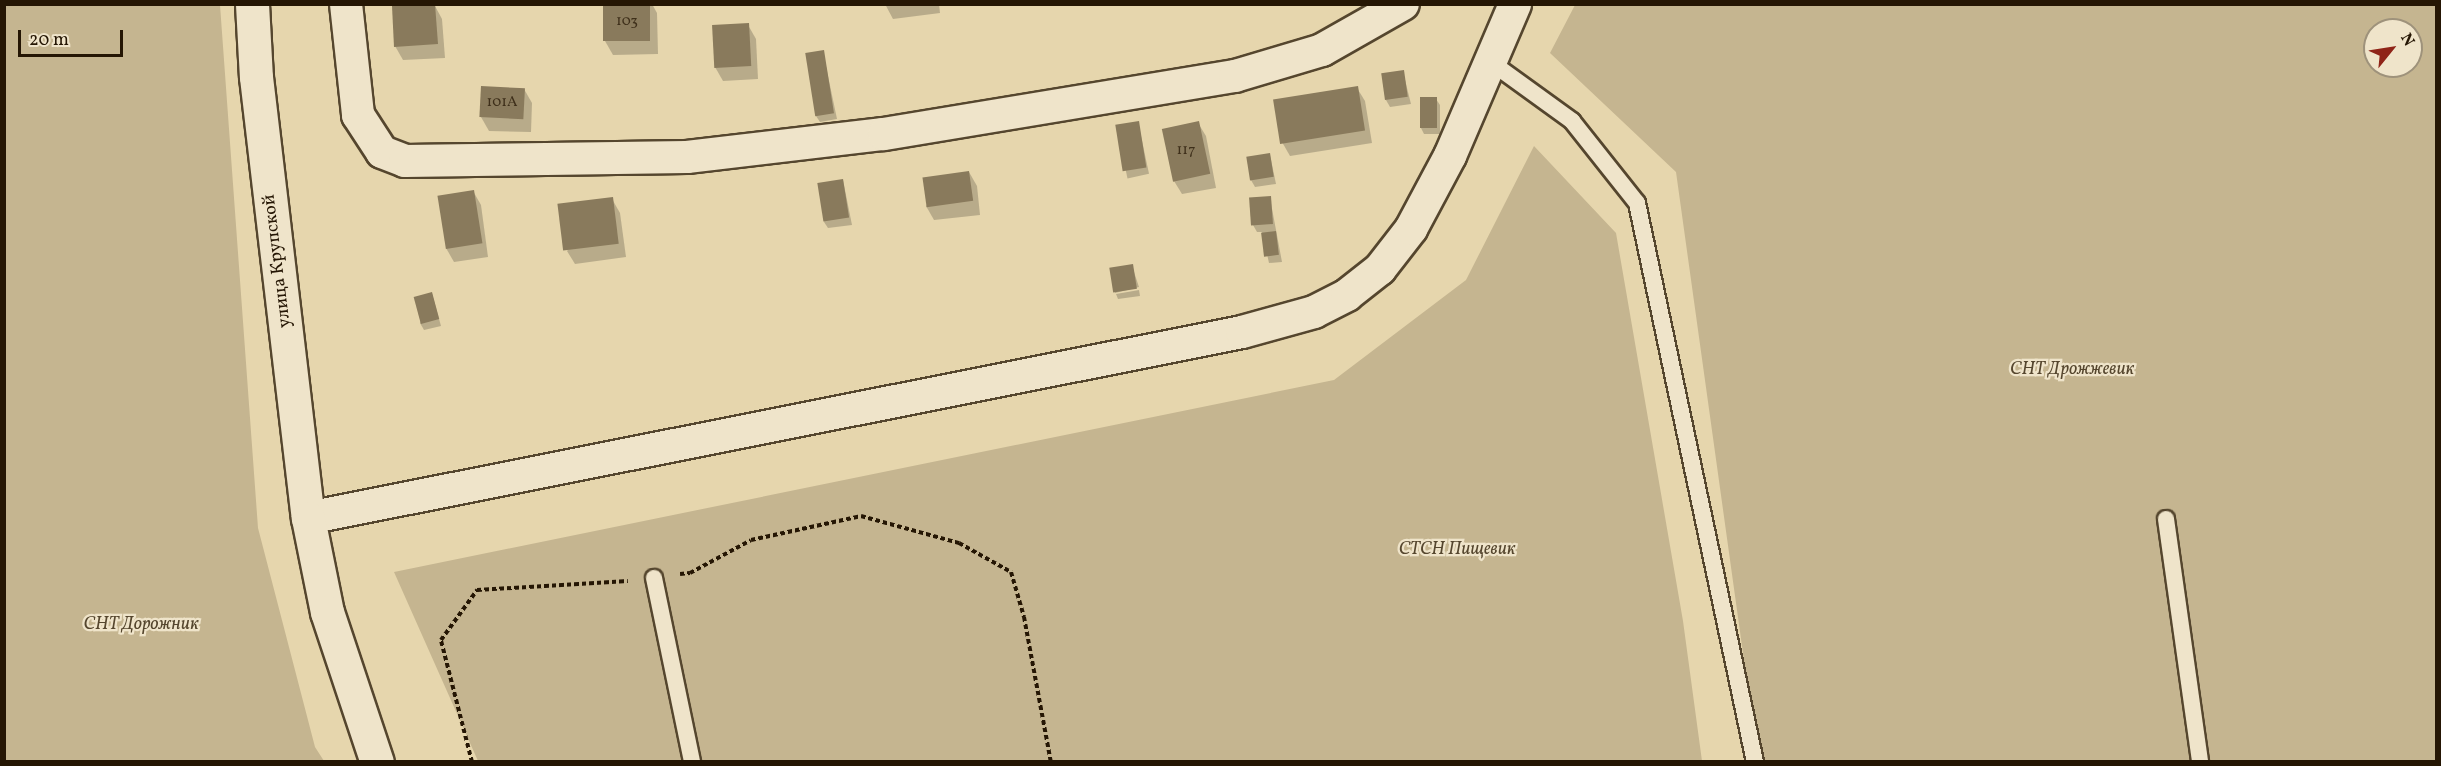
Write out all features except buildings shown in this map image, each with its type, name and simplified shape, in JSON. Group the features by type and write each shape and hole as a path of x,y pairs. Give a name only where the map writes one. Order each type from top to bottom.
{"street":[{"name":"улица Крупской","path":"252,4 256,77 308,518 327,612 377,762"},
{"path":"346,4 358,115 382,152 405,160 687,157 884,134 1235,76 1322,50 1403,4"},
{"path":"308,518 1230,334 1314,312 1347,295 1380,269 1411,229 1450,156 1492,63 1515,4"}],"lane":[{"path":"1492,63 1572,121 1637,203 1755,762"},
{"path":"2166,519 2200,762"},
{"path":"654,578 692,762"}],"path":[{"path":"472,762 441,640 477,590 654,578 690,573 751,540 861,516 959,543 1011,572 1024,617 1051,762"}],"green space":[{"name":"СНТ Дорожник","path":"4,5 220,5 258,528 315,747 324,761 5,761"},
{"name":"СНТ Дрожжевик","path":"1575,5 2436,5 2436,761 1758,761 1676,172 1550,53"},
{"name":"СТСН Пищевик","path":"1534,146 1616,233 1683,621 1702,761 478,761 394,572 1334,380 1466,280"}]}
